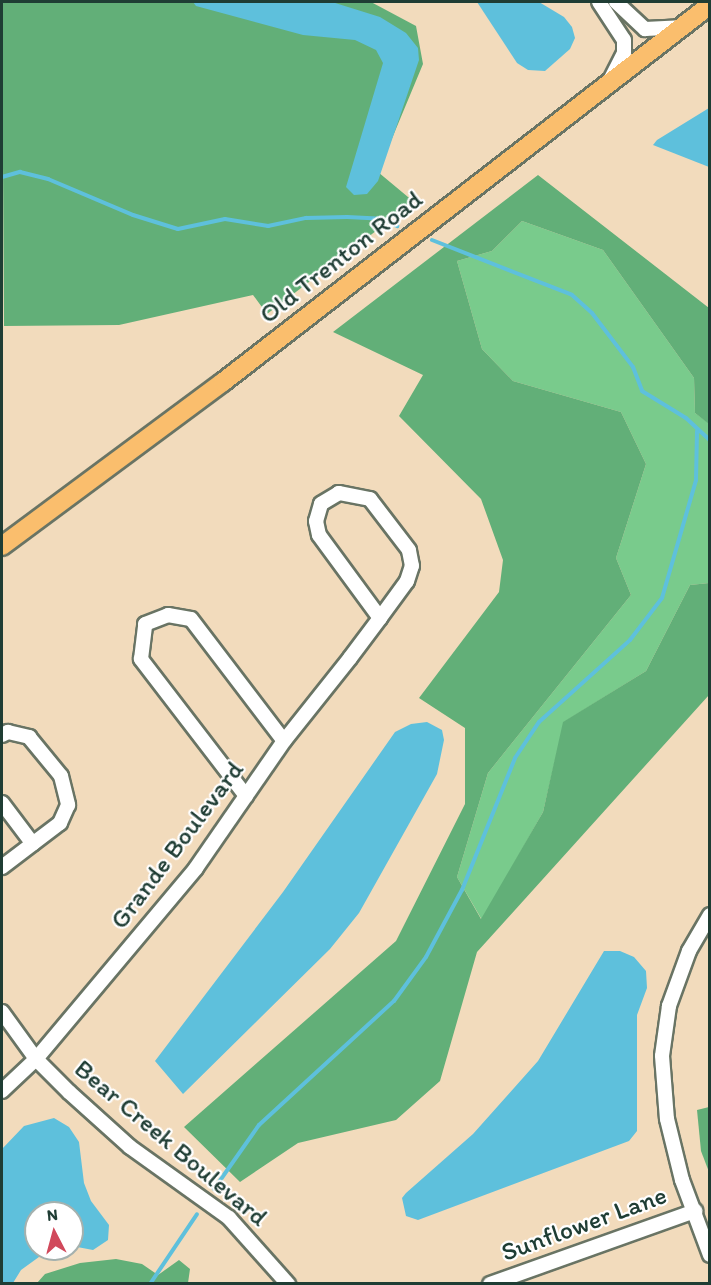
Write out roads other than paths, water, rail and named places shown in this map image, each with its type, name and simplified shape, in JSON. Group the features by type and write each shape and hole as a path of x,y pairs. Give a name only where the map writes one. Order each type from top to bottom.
{"main road":[{"name":"Old Trenton Road","path":"2,546 223,382 710,5"}],"street":[{"path":"598,2 620,29 625,45 618,68 604,85"},
{"path":"616,2 645,29 682,27"},
{"name":"Grande Boulevard","path":"2,1091 36,1059 196,868 284,741 380,618 407,581 411,556 370,499 339,493 321,504 316,521 319,535 380,618"},
{"path":"246,796 141,659 145,624 168,615 191,618 284,741"},
{"path":"2,735 8,732 29,737 61,776 66,788 67,815 2,867"},
{"path":"2,803 33,844"},
{"path":"710,915 689,951 669,1006 662,1056 667,1119 682,1180 710,1255"},
{"name":"Bear Creek Boulevard","path":"2,1012 36,1059 130,1147 229,1218 288,1284"},
{"name":"Sunflower Lane","path":"490,1284 695,1211"}],"water":[{"path":"193,2 332,2 380,17 406,33 418,48 419,60 378,181 367,194 354,195 346,187 383,63 376,50 355,40 303,35 196,6"},
{"path":"477,2 539,2 564,17 572,27 575,38 570,49 545,71 528,70 517,63"},
{"path":"709,108 709,167 653,145 657,140"},
{"path":"427,722 442,730 444,740 437,774 359,913 330,949 183,1094 155,1061 283,892 395,732 411,724"},
{"path":"604,951 620,951 634,957 646,971 647,988 637,1015 637,1131 629,1141 418,1220 406,1216 402,1198 473,1134 538,1061"},
{"path":"54,1118 69,1127 79,1142 84,1183 91,1201 109,1225 108,1240 93,1250 84,1248 84,1201 24,1201 24,1261 33,1261 21,1270 13,1283 2,1283 2,1149 24,1126"}],"waterway":[{"path":"2,177 20,172 48,179 133,215 178,229 225,219 268,226 306,218 347,217 382,219 397,226"},
{"path":"432,240 572,295 592,313 633,367 642,391 686,418 710,440"},
{"path":"214,1189 259,1125 394,1001 426,957 462,890 515,758 539,722 630,640 662,598 696,480 697,431"},
{"path":"150,1284 197,1214"}]}
